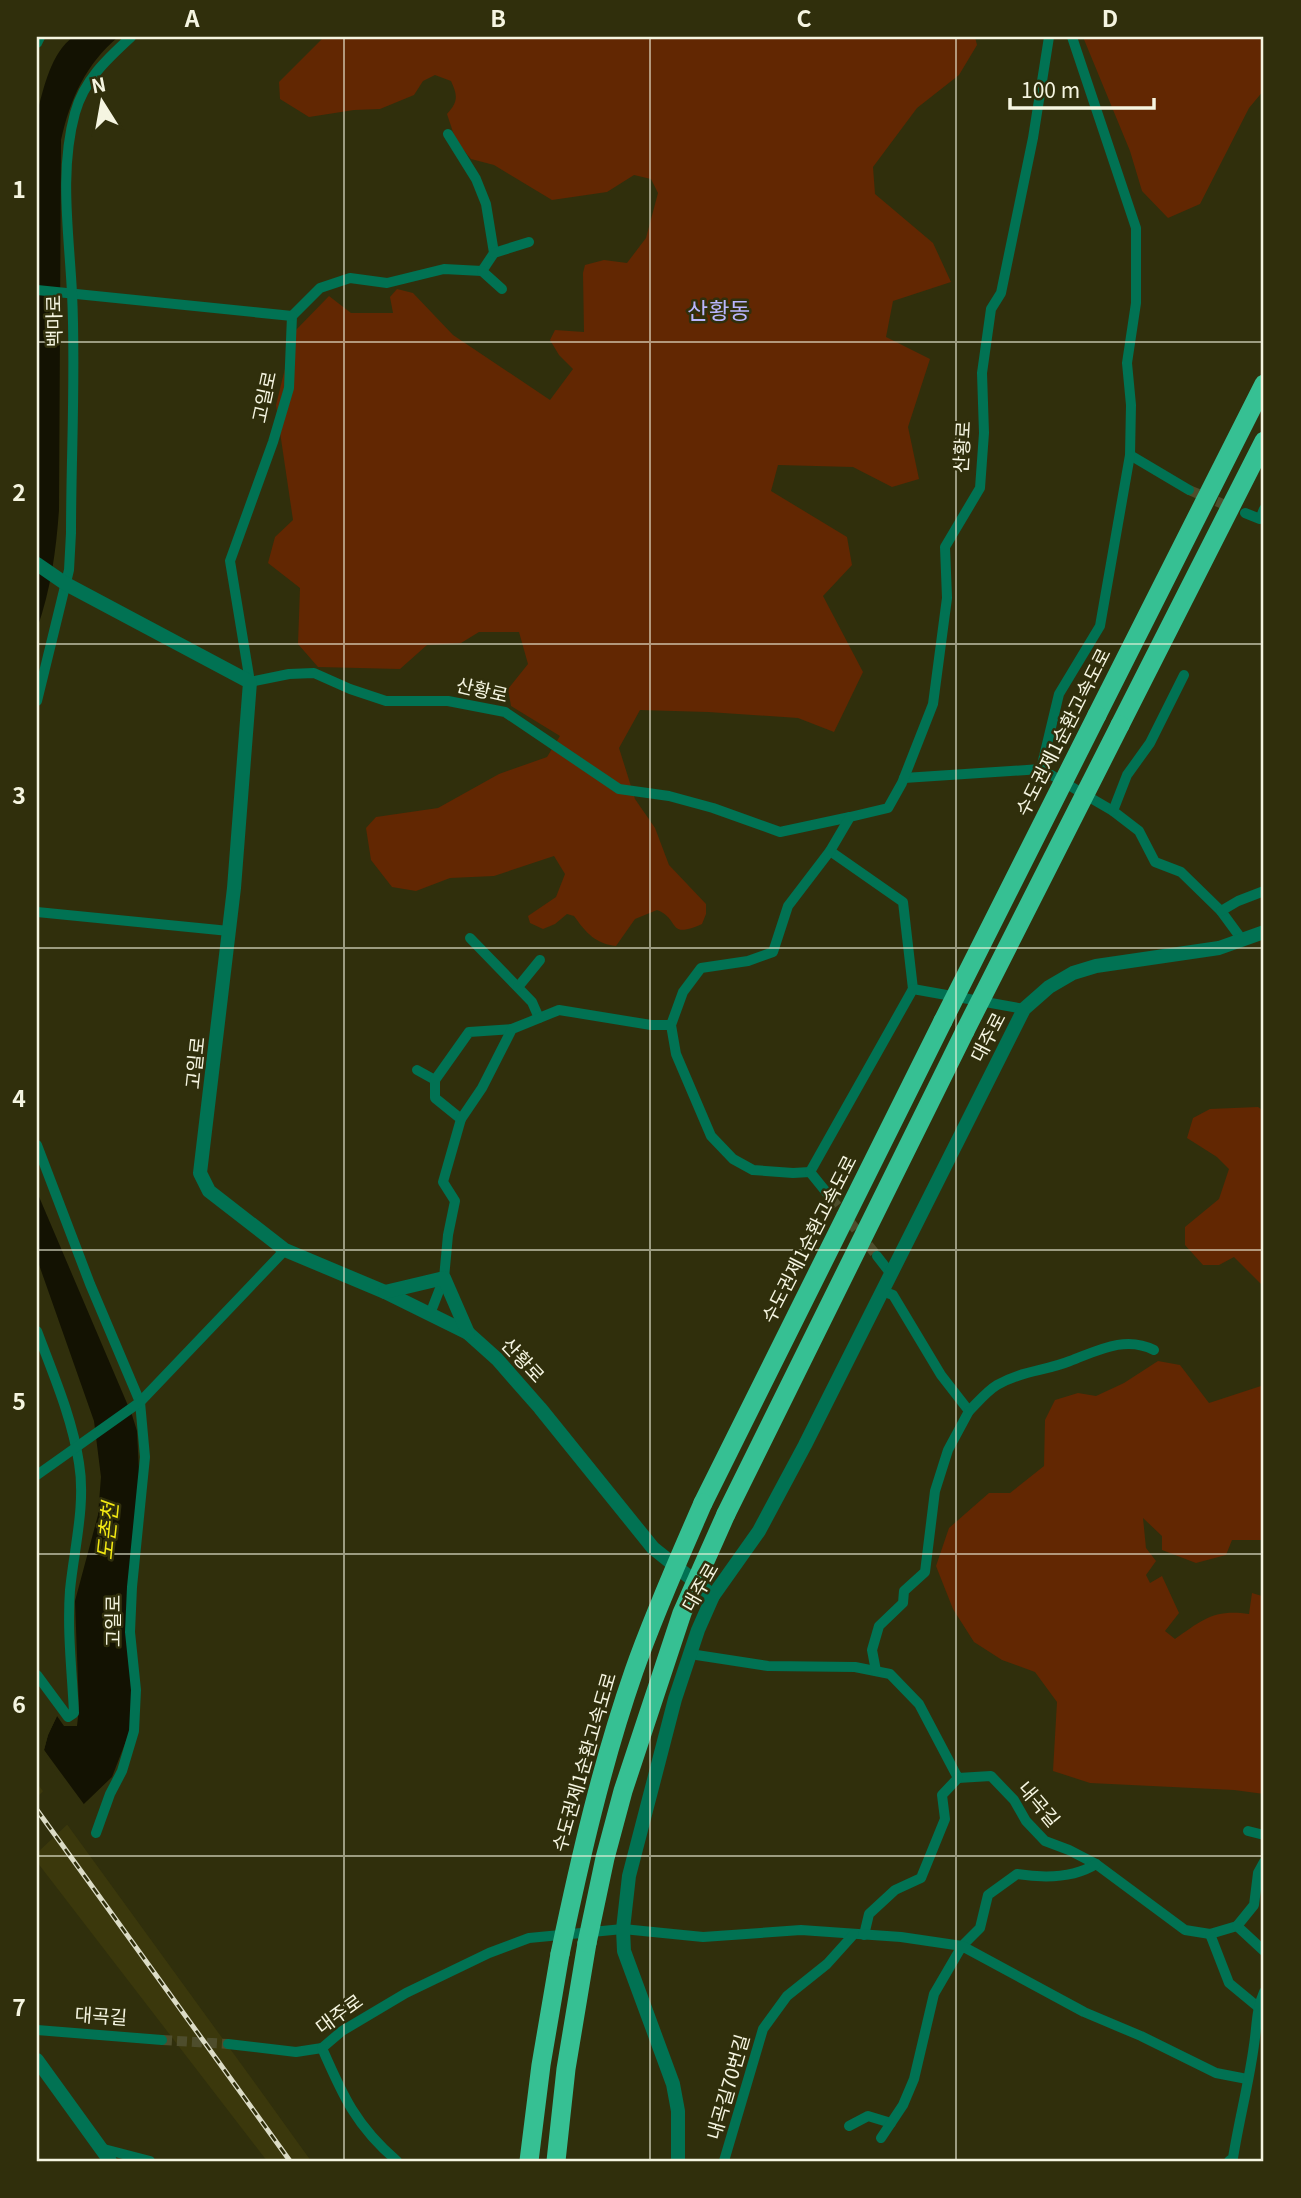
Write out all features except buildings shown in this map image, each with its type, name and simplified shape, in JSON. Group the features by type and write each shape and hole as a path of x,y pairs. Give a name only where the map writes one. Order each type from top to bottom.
{"highway":[{"name":"수도권제1순환고속도로","path":"529,2161 541,2065 578,1868 634,1672 662,1599 703,1503 1264,384"},
{"path":"556,2161 566,2070 587,1943 605,1858 643,1730 682,1613 726,1514 965,1031 1264,441"}],"street":[{"path":"37,43 40,37"},
{"name":"백마로","path":"37,701 62,581 69,570 72,480 67,142 75,111 94,73 131,37"},
{"name":"산황로","path":"250,682 289,674 314,673 351,690 386,701 448,701 505,712 619,789 669,796 713,808 780,832 888,808 904,778 933,704 947,598 945,547 979,488 984,433 982,373 991,309 1001,293 1033,138 1049,37"},
{"path":"1041,769 1059,694 1100,626 1129,455 1131,405 1127,363 1136,303 1136,228 1072,37"},
{"path":"448,134 476,179 486,204 494,253"},
{"path":"482,271 494,253 529,242"},
{"path":"37,290 292,316 320,288 350,278 387,283 443,269 482,271 502,289"},
{"name":"고일로","path":"292,316 289,388 273,442 230,561 250,682 229,931 200,1173 209,1191 285,1250 430,1314"},
{"path":"1129,455 1189,490"},
{"path":"1245,513 1260,519 1264,509"},
{"path":"37,564 62,581 250,682"},
{"path":"1113,811 1127,775 1150,743 1184,675"},
{"path":"904,778 1041,769 1113,811 1139,831 1155,862 1181,872 1221,911 1243,941"},
{"path":"831,1198 810,1172 753,1170 733,1159 718,1144 711,1136 676,1055 671,1025 683,992 701,968 748,961 774,952 788,906 830,851 850,817"},
{"path":"810,1172 913,989 903,902 830,851"},
{"path":"1221,911 1264,891"},
{"path":"37,912 229,931"},
{"name":"대주로","path":"678,2161 678,2111 673,2084 624,1951 623,1929 629,1875 675,1699 713,1596 759,1531 805,1445 1024,1009 1049,987 1073,973 1096,966 1219,948 1264,932"},
{"path":"470,938 532,1002 539,1018"},
{"path":"519,987 540,960"},
{"path":"913,989 1024,1009"},
{"path":"461,1119 435,1098 435,1080 469,1032 512,1029 559,1010 651,1025 671,1025"},
{"path":"430,1314 444,1278 455,1200 443,1182 461,1119 482,1088 512,1029"},
{"path":"417,1070 435,1080"},
{"name":"고일로","path":"37,1145 90,1284 140,1403 145,1457 130,1632 136,1690 135,1721 130,1747 96,1833"},
{"path":"37,1475 140,1403 285,1250"},
{"path":"877,1256 891,1274"},
{"path":"385,1292 444,1278"},
{"path":"444,1278 468,1333"},
{"path":"882,1291 893,1295 941,1375 969,1410"},
{"name":"산황로","path":"430,1314 468,1333 497,1359 653,1548 713,1596"},
{"path":"37,1331 70,1422 77,1447 82,1490 70,1594 74,1713 68,1717 37,1675"},
{"path":"876,1671 872,1650 879,1626 902,1603 904,1591 925,1572 935,1491 948,1450 969,1410 995,1386 1020,1373 1069,1362 1096,1349 1124,1344 1144,1345 1154,1350"},
{"path":"690,1654 768,1666 855,1667 890,1674 919,1704 958,1778"},
{"name":"내곡길","path":"958,1778 991,1776 1014,1800 1026,1821 1045,1841 1096,1864 1185,1930 1210,1934"},
{"name":"내곡길70번길","path":"724,2161 763,2029 787,1996 859,1934 869,1914 895,1890 921,1878 945,1819 942,1796 958,1778"},
{"path":"1248,1832 1264,1835"},
{"path":"1258,2007 1229,1983 1210,1934 1237,1926 1254,1905 1258,1872 1264,1862"},
{"path":"881,2137 903,2105 914,2079 933,1994 962,1947 980,1928 988,1895 1017,1874 1036,1877 1083,1872 1096,1864"},
{"path":"1237,1926 1264,1951"},
{"path":"623,1929 703,1937 801,1930 901,1937 962,1947 1084,2012 1141,2036 1192,2062 1216,2073 1247,2078"},
{"name":"대주로","path":"397,2161 375,2142 346,2103 322,2048 342,2031 406,1993 489,1952 529,1938 623,1929"},
{"path":"1229,2161 1233,2158 1254,2046 1258,2007 1264,1992"},
{"name":"대곡길","path":"37,2030 162,2040"},
{"path":"228,2044 296,2052 322,2048"},
{"path":"37,2060 110,2161"},
{"path":"849,2126 868,2116 891,2123"},
{"path":"100,2148 150,2161"}],"shaded area":[{"path":"324,37 975,37 977,45 959,75 917,108 873,167 875,194 933,243 951,282 893,301 886,337 930,359 908,427 919,479 892,487 853,467 778,465 771,491 847,537 852,565 823,596 863,672 834,732 798,718 640,710 619,748 635,799 655,828 669,865 706,904 702,924 678,929 669,918 657,910 635,919 616,946 597,940 574,916 567,914 555,924 543,929 530,923 528,916 556,897 565,874 554,856 494,876 450,878 416,891 392,887 371,860 366,828 376,817 438,808 499,774 547,757 560,736 511,706 508,689 528,664 519,632 479,632 461,643 427,645 400,669 318,667 298,644 300,588 268,563 275,537 293,520 276,405 294,332 329,296 351,313 393,313 390,297 397,289 413,293 453,335 550,400 573,369 559,355 550,340 555,330 584,332 585,265 604,260 627,263 646,238 658,193 651,179 634,175 607,192 552,200 494,165 471,159 456,141 447,114 456,95 451,81 435,75 423,81 414,95 380,109 309,117 280,99 279,82"},
{"path":"1083,37 1264,37 1264,90 1249,108 1200,204 1168,218 1142,191 1130,151"},
{"path":"1258,1107 1264,1111 1264,1287 1234,1257 1219,1265 1203,1265 1185,1245 1185,1227 1219,1199 1229,1169 1217,1157 1187,1138 1193,1118 1210,1109"},
{"path":"1158,1361 1180,1365 1209,1403 1264,1385 1264,1546 1263,1540 1232,1540 1226,1555 1196,1563 1162,1550 1162,1536 1143,1518 1146,1548 1156,1561 1146,1575 1150,1583 1162,1576 1179,1613 1165,1631 1175,1639 1193,1626 1217,1615 1249,1614 1252,1593 1262,1596 1264,1593 1264,1794 1090,1783 1053,1771 1057,1702 1035,1672 1002,1660 974,1642 953,1609 936,1566 949,1528 989,1493 1010,1493 1044,1466 1045,1420 1055,1400 1078,1393 1096,1396 1124,1383"},
{"path":"37,1783 311,2161 267,2161 37,1862"}],"water":[{"path":"73,37 118,37 97,59 81,83 69,110 61,140 59,510 52,570 37,629 37,113 54,61"},
{"name":"도촌천","path":"37,1192 132,1415 137,1431 139,1472 131,1728 112,1777 37,1849 62,1778 44,1750 48,1735 57,1716 64,1726 77,1726 79,1708 75,1601 98,1515 101,1477 94,1421 37,1259"}],"pier":[{"path":"55,1714 57,1716 44,1750 86,1807 37,1853 37,1797 58,1777 41,1750 44,1734"}],"tunnel":[{"path":"1189,490 1235,509"},
{"path":"831,1198 877,1256"},
{"path":"162,2040 228,2044"}],"railway":[{"path":"37,1810 290,2161"}],"district":[{"name":"산황동","path":"719,311"}]}
